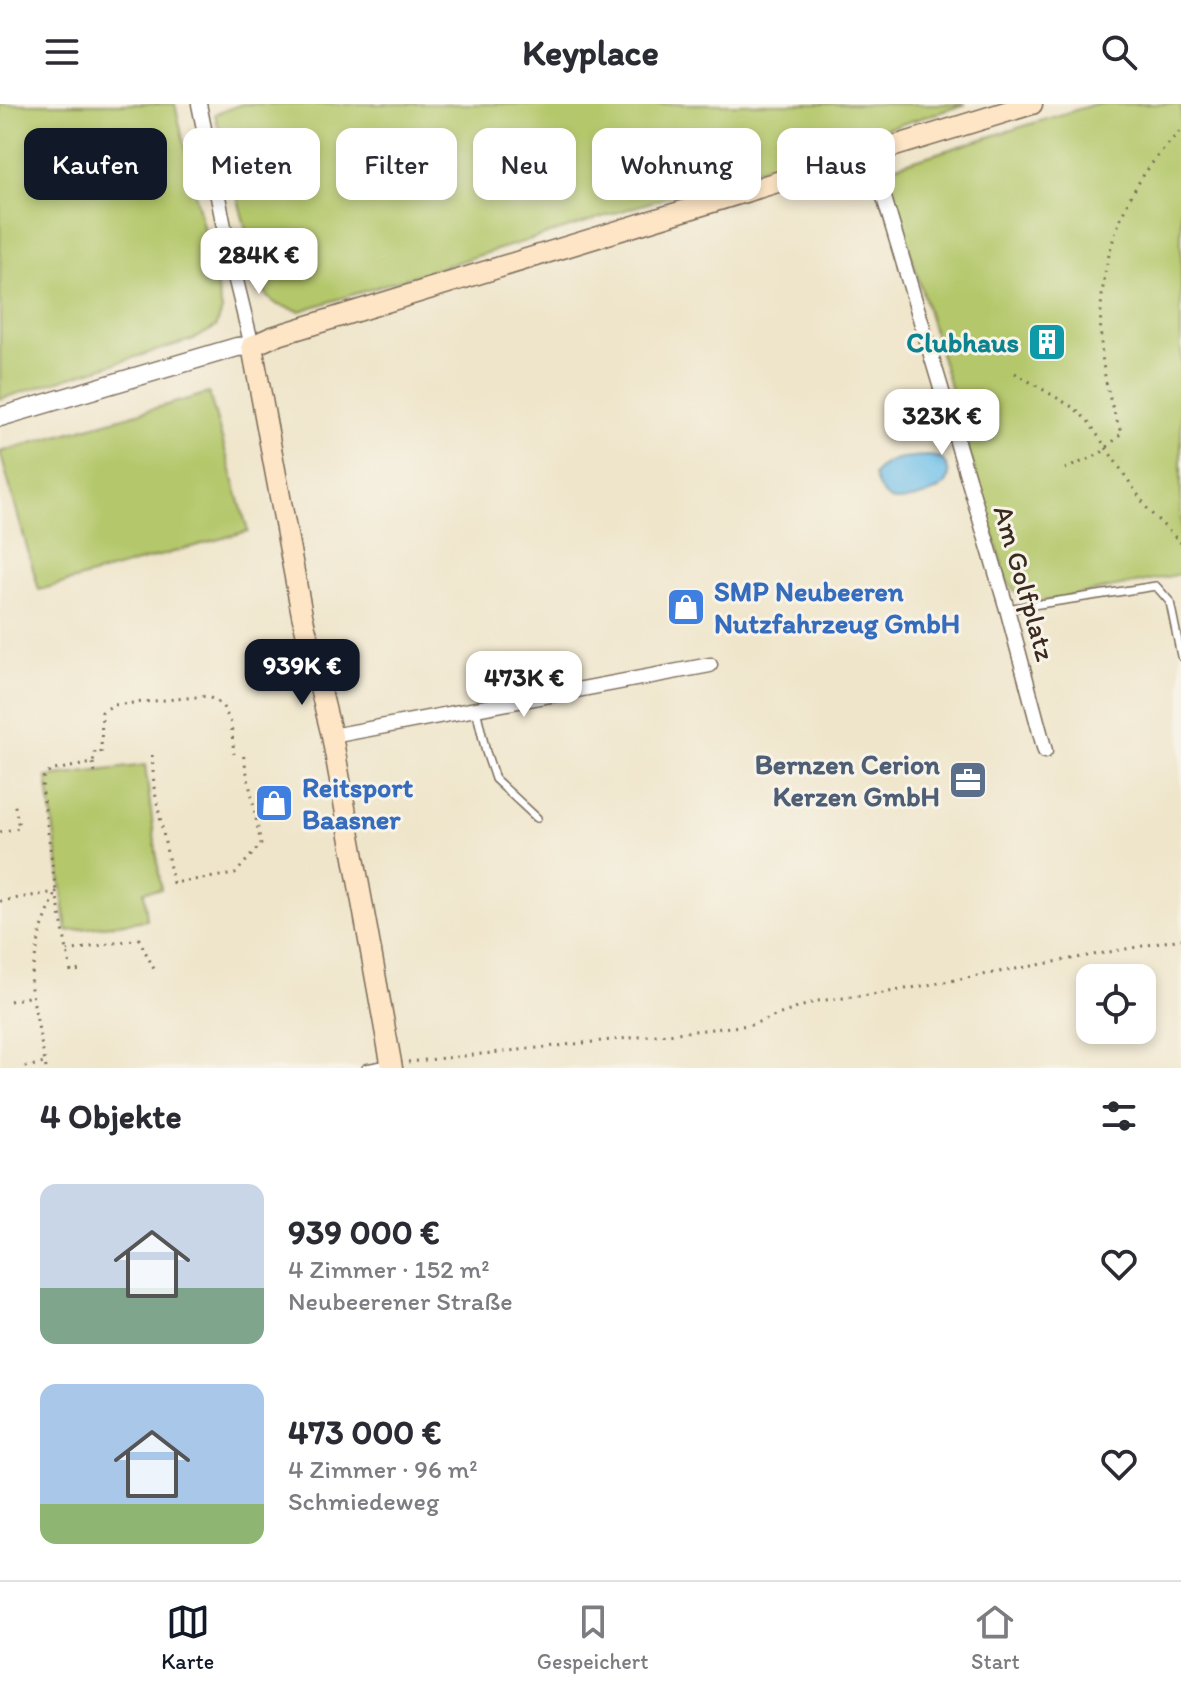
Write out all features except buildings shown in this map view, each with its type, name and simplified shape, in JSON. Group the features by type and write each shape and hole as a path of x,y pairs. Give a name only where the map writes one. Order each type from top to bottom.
{"main road":[{"path":"895,147 1032,104"},
{"path":"392,1066 332,736 302,615 252,346 272,337 777,183"}],"street":[{"path":"0,417 237,347 252,346 199,104"},
{"name":"Am Golfplatz","path":"885,200 1007,609 1045,751"},
{"path":"332,736 710,665"}],"lane":[{"path":"1007,609 1156,586 1170,602 1181,656"},
{"path":"476,709 495,779 537,818"},
{"path":"366,1068 392,1066"}],"path":[{"path":"1065,469 1100,454 1122,433 1111,400 1100,319 1112,248 1131,196 1146,171 1181,130"},
{"path":"1015,373 1074,408 1088,421 1149,511 1181,543"},
{"path":"101,753 102,712 113,705 207,696 222,705 231,723 234,754"},
{"path":"95,752 95,773"},
{"path":"152,755 154,787 173,883 235,874 261,844 243,753"},
{"path":"80,970 71,972 56,892 42,787 44,775 54,770 93,763"},
{"path":"0,832 19,828 14,801"},
{"path":"0,901 56,892"},
{"path":"25,1067 45,1066 30,983 41,930 56,892"},
{"path":"67,951 139,939 156,973"},
{"path":"392,1066 750,1025 817,1001 878,994 1181,939"},
{"path":"10,1001 32,996"}],"green space":[{"path":"0,104 175,104 183,139 183,200 197,200 222,310 216,327 194,339 0,399"},
{"path":"242,104 966,104 889,128 777,128 777,163 761,168 761,128 592,128 592,200 657,200 300,311 278,305 267,297 238,200 320,200 320,128 219,128 215,114"},
{"path":"1095,104 1181,104 1181,574 1035,603 1021,599 1007,581 895,200 895,166"},
{"path":"209,393 248,531 39,590 0,452"},
{"path":"145,765 161,889 144,891 147,920 67,931 47,777"}],"water":[{"path":"941,458 947,467 948,480 939,489 900,501 891,500 882,493 874,475 884,464 898,459"}],"place":[{"name":"Clubhaus","path":"1047,342"},
{"name":"SMP Neubeeren Nutzfahrzeug GmbH","path":"686,607"},
{"name":"Bernzen Cerion Kerzen GmbH","path":"968,780"},
{"name":"Reitsport Baasner","path":"274,803"}]}
